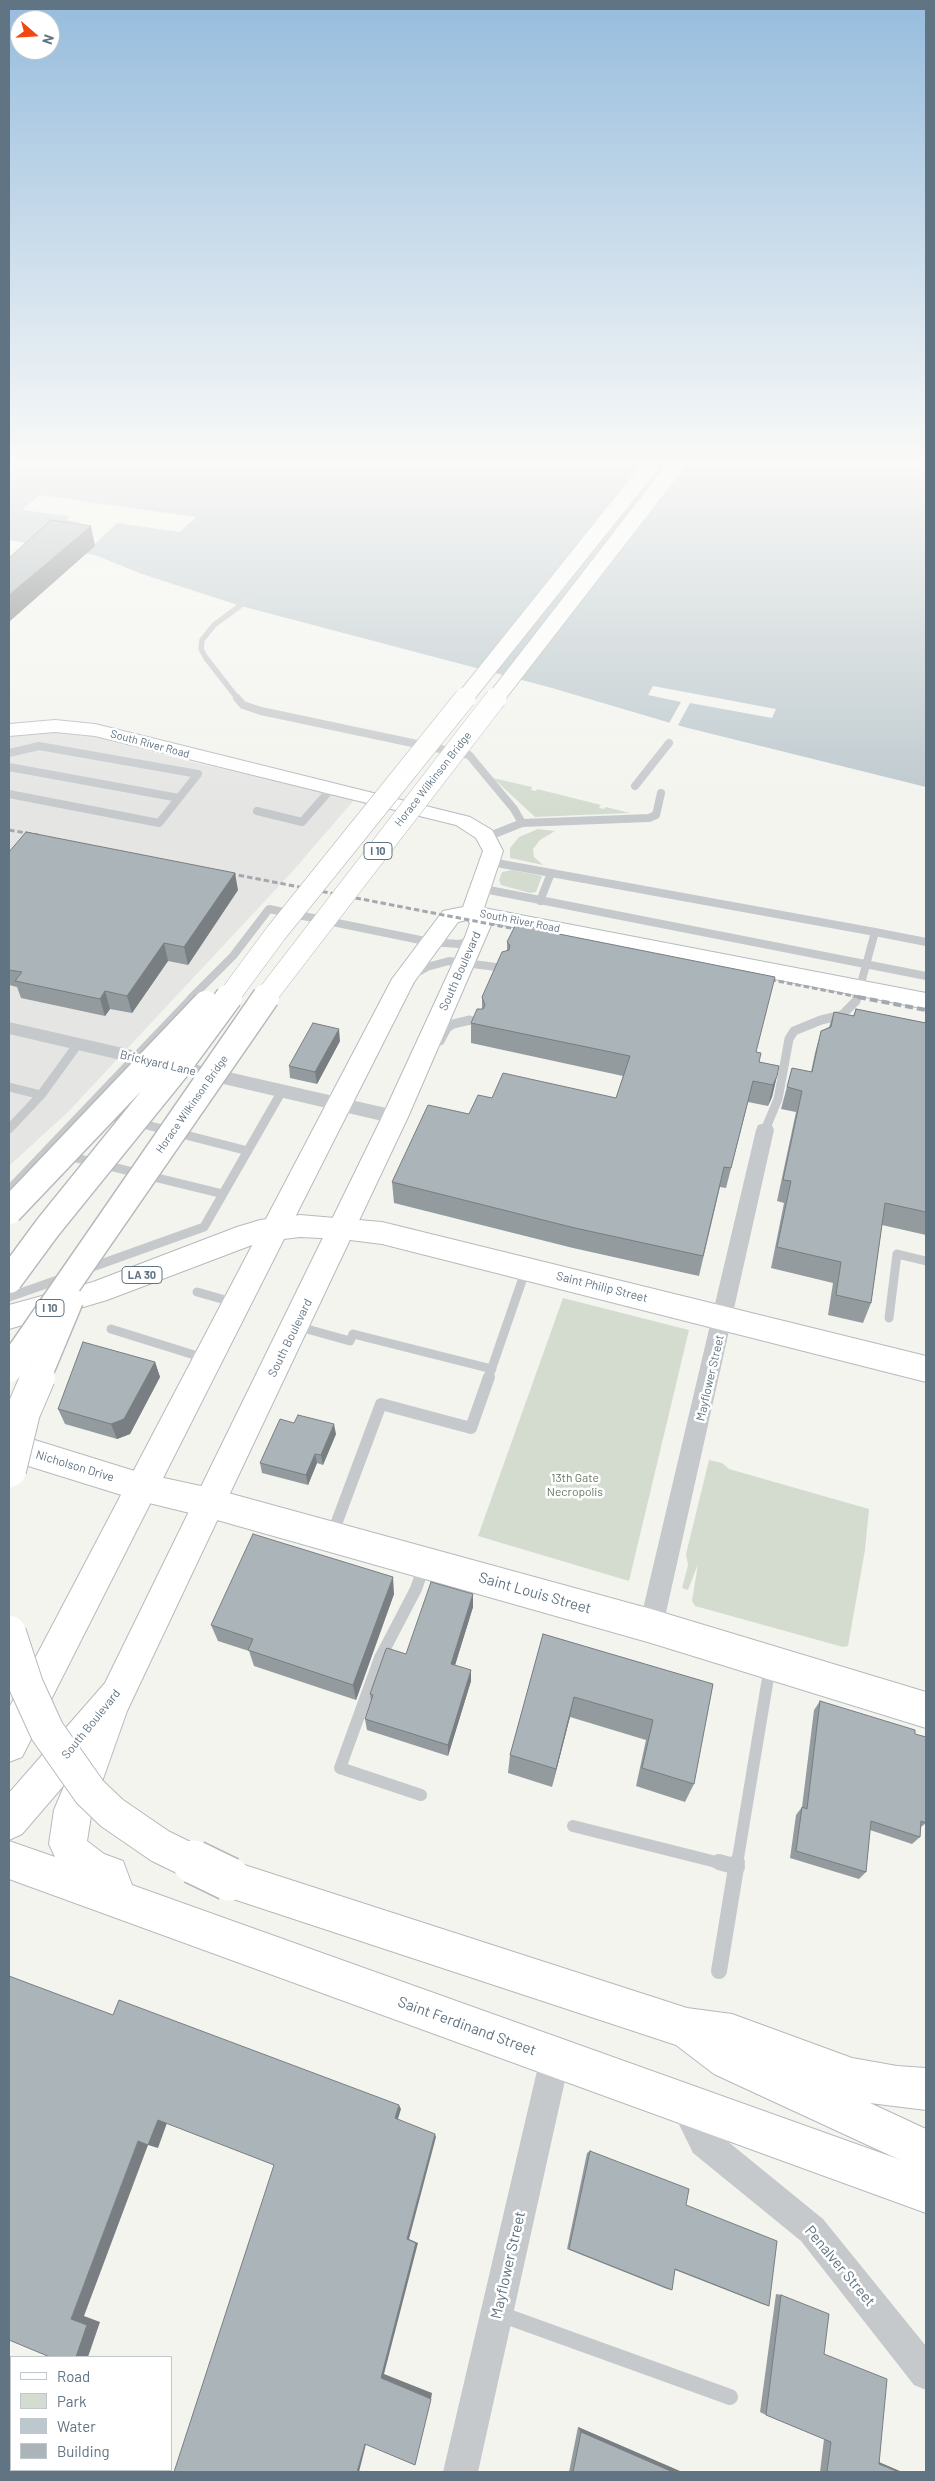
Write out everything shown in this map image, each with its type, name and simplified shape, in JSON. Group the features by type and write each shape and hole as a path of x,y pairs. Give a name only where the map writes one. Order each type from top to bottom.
{"main road":[{"name":"Horace Wilkinson Bridge","path":"276,934 559,580"},
{"name":"Horace Wilkinson Bridge","path":"93,1247 275,984 587,580"},
{"name":"South River Road","path":"9,730 55,726 96,730 463,821 479,829 487,837"},
{"path":"487,837 493,851 491,862"},
{"name":"South River Road","path":"491,862 476,900 861,988 926,1001"},
{"name":"South Boulevard","path":"9,1744 338,1104 402,984 430,942 451,916 476,900 481,922 395,1117 118,1695 9,1821"},
{"path":"9,1211 57,1163 166,1044 276,934"},
{"name":"I 10","path":"9,1280 48,1227 179,1065 276,934"},
{"name":"Saint Philip Street","path":"274,1229 300,1226 342,1228 382,1233 926,1369"},
{"name":"LA 30","path":"9,1317 97,1292 237,1238 274,1229"},
{"path":"9,1470 23,1412 93,1247"},
{"name":"I 10","path":"9,1369 93,1247"},
{"name":"Nicholson Drive","path":"9,1446 141,1487"},
{"name":"Saint Louis Street","path":"141,1487 210,1503 651,1626 926,1710"},
{"path":"9,1632 26,1685 47,1731 72,1769 90,1792 112,1813 160,1846 229,1879 687,2028 732,2034 852,2079 897,2087 926,2089"},
{"path":"118,1695 73,1810 68,1844 72,1852 82,1862 109,1875 119,1900"},
{"name":"Saint Ferdinand Street","path":"9,1860 926,2191"},
{"path":"687,2028 729,2059 926,2151"}],"street":[{"name":"Brickyard Lane","path":"9,1028 395,1117"},
{"name":"Mayflower Street","path":"651,1626 765,1130"},
{"name":"Mayflower Street","path":"460,2472 555,2058"},
{"name":"Penalver Street","path":"684,2105 704,2142 812,2230 926,2373"}],"lane":[{"path":"252,597 214,625 202,640 201,649 242,704 261,711 469,755 514,809 522,823"},
{"path":"635,786 669,742"},
{"path":"9,753 38,746 198,774 159,823 9,794"},
{"path":"9,767 179,798"},
{"path":"257,811 302,822 330,789"},
{"path":"487,837 522,823 649,818 656,815 661,793"},
{"path":"491,862 926,942"},
{"path":"540,901 551,873"},
{"path":"476,900 540,901 926,976"},
{"path":"9,1190 84,1109 233,956 269,909 430,942 459,944 504,968"},
{"path":"765,1130 778,1099 790,1039 794,1031 821,1020 842,1015 856,1001 875,932"},
{"path":"402,984 426,967 448,961 469,951"},
{"path":"395,1117 413,1098 447,1028 462,1021 470,1020 479,1024"},
{"path":"9,1129 41,1095 78,1044"},
{"path":"9,1087 41,1095"},
{"path":"9,1297 204,1227 282,1092"},
{"path":"84,1109 248,1151"},
{"path":"46,1151 223,1194"},
{"path":"889,1318 897,1254 926,1260"},
{"path":"330,1538 381,1404 471,1428 526,1268"},
{"path":"197,1292 236,1303"},
{"path":"296,1326 350,1341 353,1334 492,1369"},
{"path":"111,1329 207,1359"},
{"path":"420,1795 340,1768 380,1658 416,1589 426,1563"},
{"path":"719,1971 771,1663"},
{"path":"573,1826 737,1867"},
{"path":"497,2313 730,2397"}],"shaded area":[{"path":"55,731 86,734 183,760 355,799 292,872 68,1112 9,1166 9,734"}],"green space":[{"path":"493,778 532,787 531,790 536,791 537,789 601,805 599,808 604,809 606,807 630,813 535,817"},
{"path":"538,829 555,831 540,840 533,849 534,857 543,865 510,858 510,848 519,837"},
{"path":"512,870 542,876 536,892 530,893 501,885 499,880 502,872"},
{"name":"13th Gate Necropolis","path":"563,1298 689,1330 629,1581 478,1536"},
{"path":"709,1460 722,1463 729,1469 869,1509 865,1550 848,1646 843,1647 695,1606 692,1601 698,1564 688,1590 682,1588 688,1565 686,1554"}],"water":[{"path":"160,580 926,580 926,787 684,727 552,688 241,606"}],"pier":[{"path":"653,686 776,709 772,718 690,703 677,727 668,725 681,702 648,695"}],"building":[{"path":"9,580 27,580 9,595"},
{"path":"26,832 235,873 184,947 164,943 127,996 105,991 100,999 15,981 22,972 9,970 9,852"},
{"path":"516,924 775,977 756,1052 761,1053 759,1062 779,1066 777,1076 773,1085 753,1081 731,1168 724,1167 703,1256 575,1228 392,1182 428,1105 469,1114 478,1095 492,1098 503,1073 616,1098 630,1056 471,1023 477,1009 483,1009 485,1005 482,997 502,952 509,950 510,945 507,942"},
{"path":"856,1009 926,1023 926,1212 885,1203 871,1303 836,1295 841,1262 777,1247 791,1181 783,1180 802,1091 787,1087 792,1068 812,1072 821,1031 831,1027 834,1012 854,1016"},
{"path":"313,1023 339,1029 315,1072 289,1066"},
{"path":"83,1342 155,1362 124,1419 111,1424 58,1409"},
{"path":"298,1415 334,1424 321,1455 315,1454 306,1475 260,1463 280,1419 294,1423"},
{"path":"253,1534 393,1577 353,1685 248,1650 253,1639 211,1625"},
{"path":"431,1582 473,1594 451,1664 471,1670 448,1745 365,1719 373,1695 370,1694 386,1649 406,1654"},
{"path":"543,1634 713,1684 694,1784 642,1768 653,1720 574,1697 556,1769 510,1755"},
{"path":"820,1701 915,1730 915,1734 926,1737 926,1823 921,1821 920,1837 871,1821 866,1872 796,1851 802,1807 807,1809"},
{"path":"9,1976 113,2015 119,2000 399,2105 395,2118 435,2134 407,2239 416,2243 381,2378 431,2399 415,2465 365,2444 357,2472 174,2472 274,2165 158,2120 148,2145 138,2141 71,2319 87,2325 76,2356 48,2356 9,2340"},
{"path":"590,2151 689,2189 686,2205 777,2241 769,2306 675,2269 672,2290 569,2249"},
{"path":"781,2295 829,2314 824,2354 887,2379 879,2464 899,2472 827,2472 831,2442 766,2415"},
{"path":"581,2432 673,2472 573,2472"}],"railway":[{"path":"9,830 38,835"},
{"path":"222,872 526,931"},
{"path":"762,978 864,998"},
{"path":"858,997 926,1010"}]}
